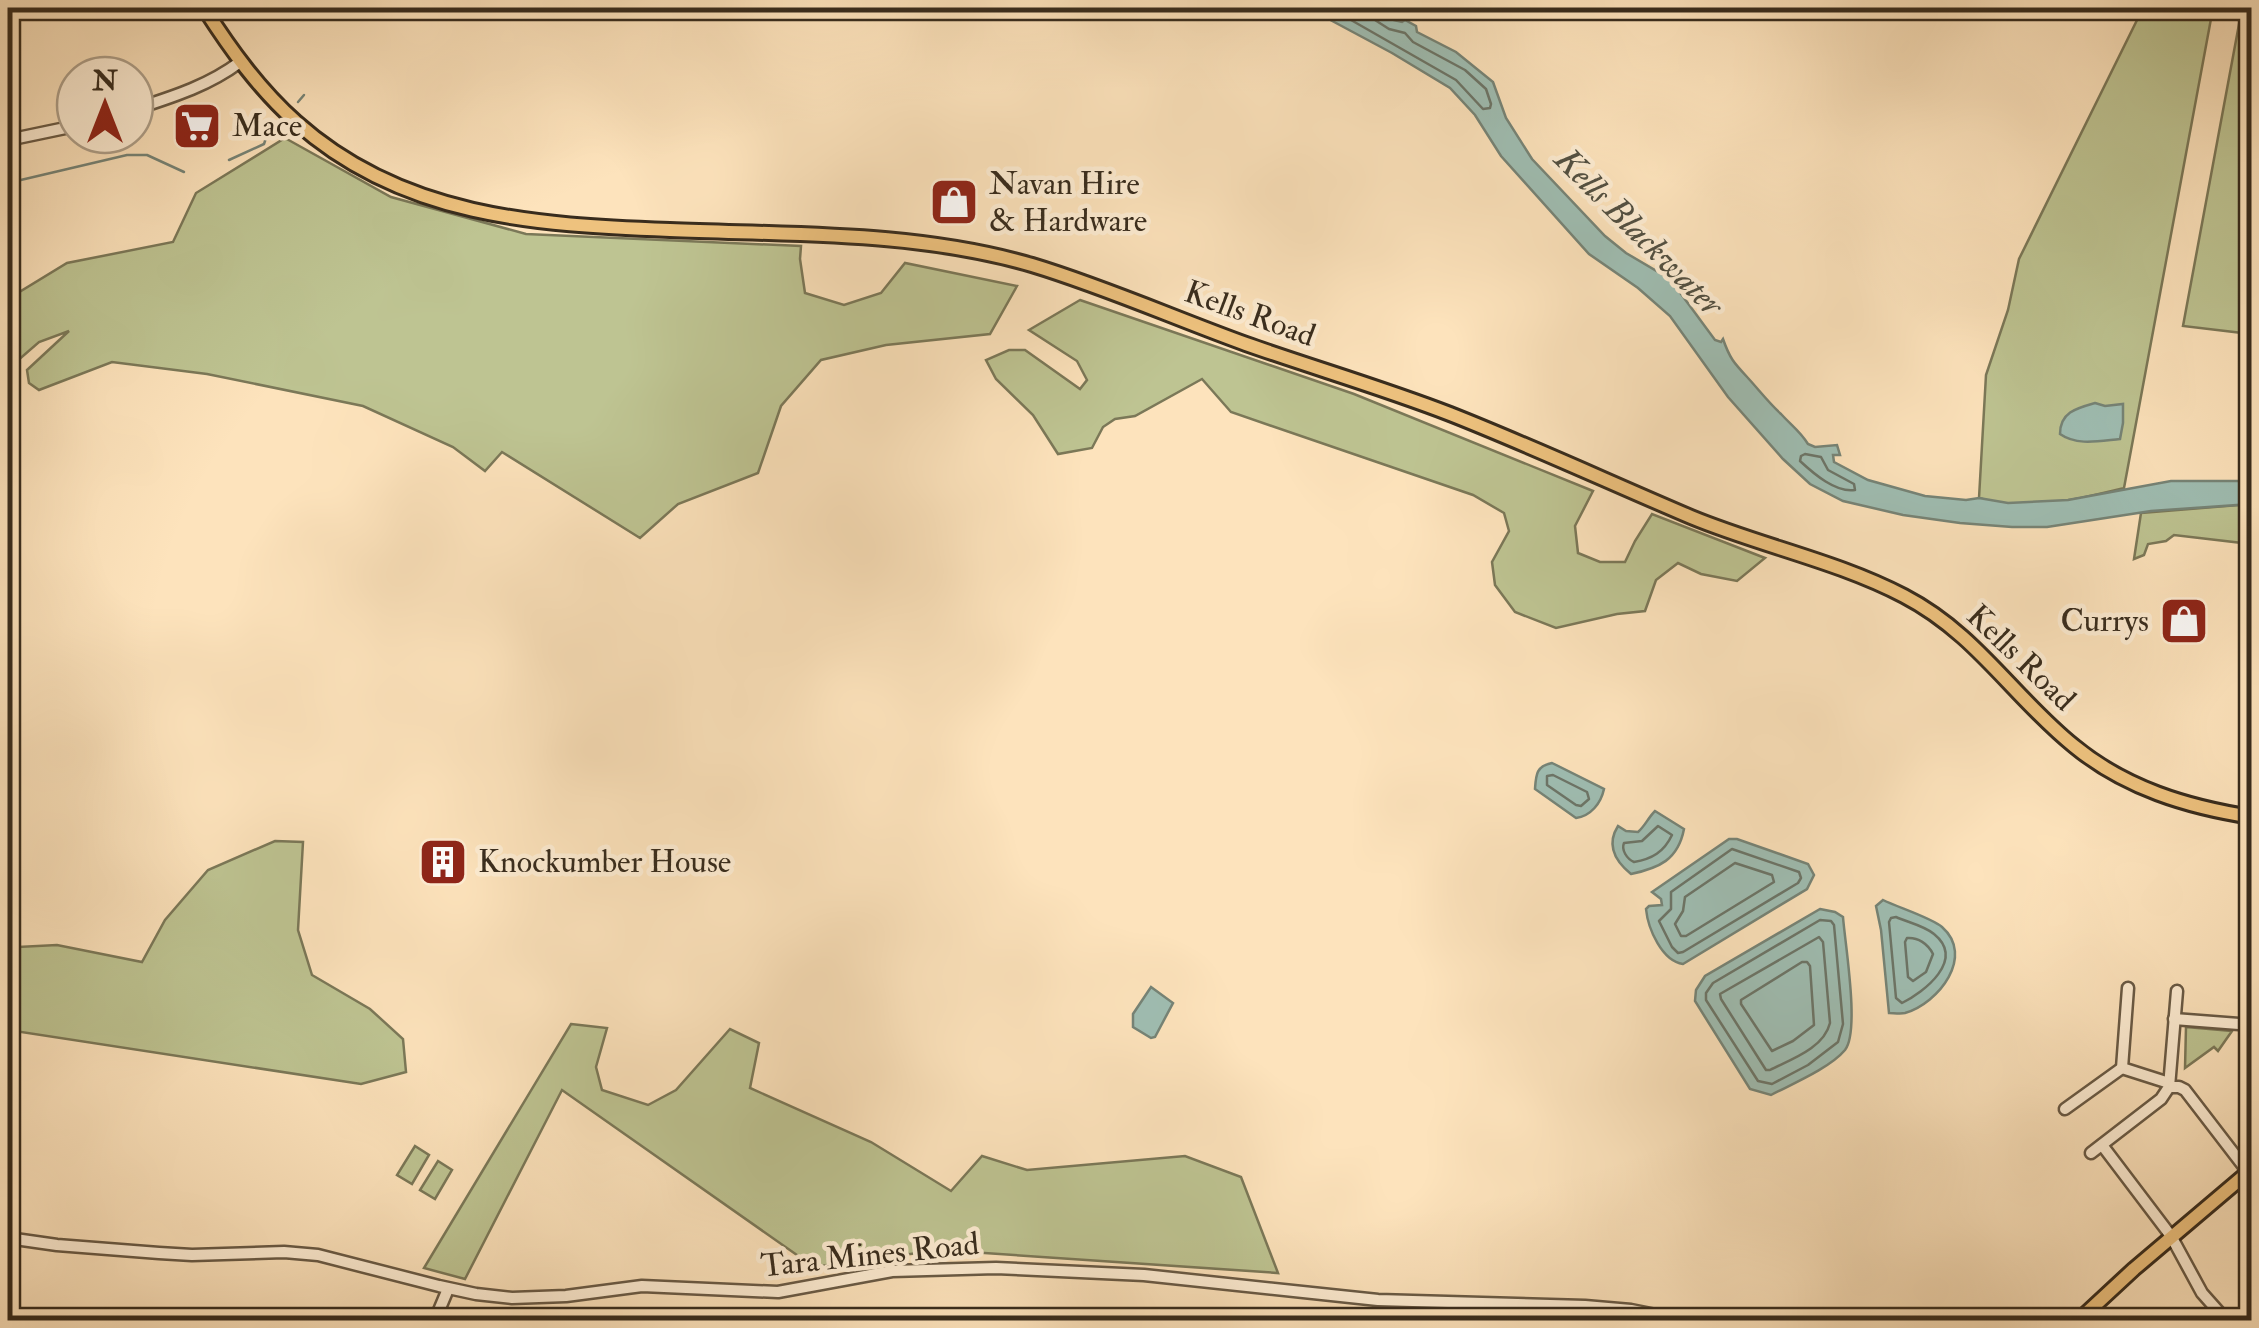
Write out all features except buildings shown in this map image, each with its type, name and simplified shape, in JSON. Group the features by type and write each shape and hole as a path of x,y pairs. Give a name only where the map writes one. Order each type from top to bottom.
{"main road":[{"name":"Kells Road","path":"204,8 240,62 276,102 320,141 370,172 430,200 506,218 588,227 913,242 972,250 1100,288 1237,341 1452,415 1730,533 1903,595 1972,643 2046,720 2089,757 2127,780 2174,800 2252,816"},
{"path":"2079,1320 2250,1171"}],"street":[{"path":"155,103 214,80 240,62"},
{"path":"8,140 55,130"},
{"path":"2122,1068 2128,988"},
{"path":"2090,1153 2161,1099 2169,1085 2176,991"},
{"path":"2174,1019 2252,1025"},
{"path":"2122,1068 2186,1090 2250,1171"},
{"path":"2064,1109 2122,1068"},
{"path":"2102,1145 2171,1236 2202,1293 2226,1320"},
{"name":"Tara Mines Road","path":"8,1238 158,1254 300,1252 448,1288 529,1298 642,1286 778,1292 892,1272 996,1268 1144,1274 1378,1300 1585,1306 1682,1320"},
{"path":"435,1320 448,1288"}],"green space":[{"path":"2143,8 2213,8 2124,488 2033,504 1979,498 1986,375 2008,310 2019,259"},
{"path":"2242,8 2252,8 2251,334 2183,326"},
{"path":"285,138 391,197 526,234 801,246 805,293 844,305 881,293 905,263 1017,286 990,334 886,345 821,360 781,406 758,473 678,504 640,538 502,452 485,471 453,447 363,406 207,374 112,362 39,390 29,383 27,370 69,331 39,342 8,369 8,299 67,263 173,242 196,193"},
{"path":"1080,300 1354,394 1593,491 1575,526 1578,553 1600,562 1625,562 1652,514 1765,558 1737,581 1701,574 1678,563 1656,580 1645,611 1556,628 1515,612 1495,585 1492,562 1509,531 1504,513 1473,495 1231,412 1202,379 1135,416 1115,419 1103,427 1092,448 1058,454 1033,415 996,379 986,360 1009,350 1025,350 1080,389 1087,380 1077,361 1029,330"},
{"path":"2251,504 2251,544 2174,535 2166,541 2148,544 2144,555 2134,559 2141,513"},
{"path":"275,841 303,842 298,930 312,975 370,1009 403,1039 406,1072 361,1084 8,1030 8,938 18,947 57,945 142,962 165,920 208,870"},
{"path":"571,1024 607,1028 596,1067 602,1090 648,1105 676,1090 730,1029 759,1043 750,1088 871,1142 951,1191 982,1156 1027,1170 1185,1156 1241,1177 1278,1273 940,1250 814,1267 562,1090 465,1279 424,1268"},
{"path":"2186,1027 2232,1031 2218,1051 2214,1047 2185,1068"},
{"path":"415,1146 429,1155 412,1184 397,1175"},
{"path":"438,1161 452,1170 435,1199 420,1190"}],"water":[{"path":"1308,8 1370,8 1387,13 1394,20 1405,20 1416,26 1417,32 1456,52 1493,82 1506,118 1532,159 1605,236 1670,279 1715,340 1723,339 1736,364 1808,444 1837,445 1840,455 1833,455 1834,462 1868,480 1925,496 2008,503 2068,500 2171,481 2251,481 2251,504 2151,511 2047,527 2012,527 1903,515 1843,501 1810,484 1728,397 1670,316 1589,254 1501,156 1475,115 1450,88"},
{"path":"2095,403 2123,404 2120,439 2081,441 2060,434 2066,416"},
{"path":"1552,763 1604,789 1591,812 1576,818 1535,789 1538,772"},
{"path":"1655,811 1684,829 1681,840 1666,861 1631,874 1614,852 1614,833 1618,826 1638,832"},
{"path":"1729,839 1808,864 1814,875 1807,889 1683,964 1675,962 1657,943 1650,926 1646,909 1662,905 1652,892"},
{"path":"1883,900 1942,927 1955,951 1949,977 1940,989 1918,1008 1905,1013 1889,1013 1876,906"},
{"path":"1820,909 1843,917 1851,1007 1849,1040 1845,1050 1830,1063 1771,1095 1750,1089 1695,1001 1696,990 1705,976"},
{"path":"1151,987 1173,1003 1151,1038 1133,1027 1133,1014"}],"waterway":[{"path":"298,102 304,95"},
{"path":"229,160 264,144 267,135"},
{"path":"8,183 127,155 147,155 184,172"}],"place":[{"name":"Mace","path":"197,126"},
{"name":"Navan Hire & Hardware","path":"954,202"},
{"name":"Currys","path":"2184,621"},
{"name":"Knockumber House","path":"443,862"}],"water label":[{"name":"Kells Blackwater","path":"1639,232"}]}
